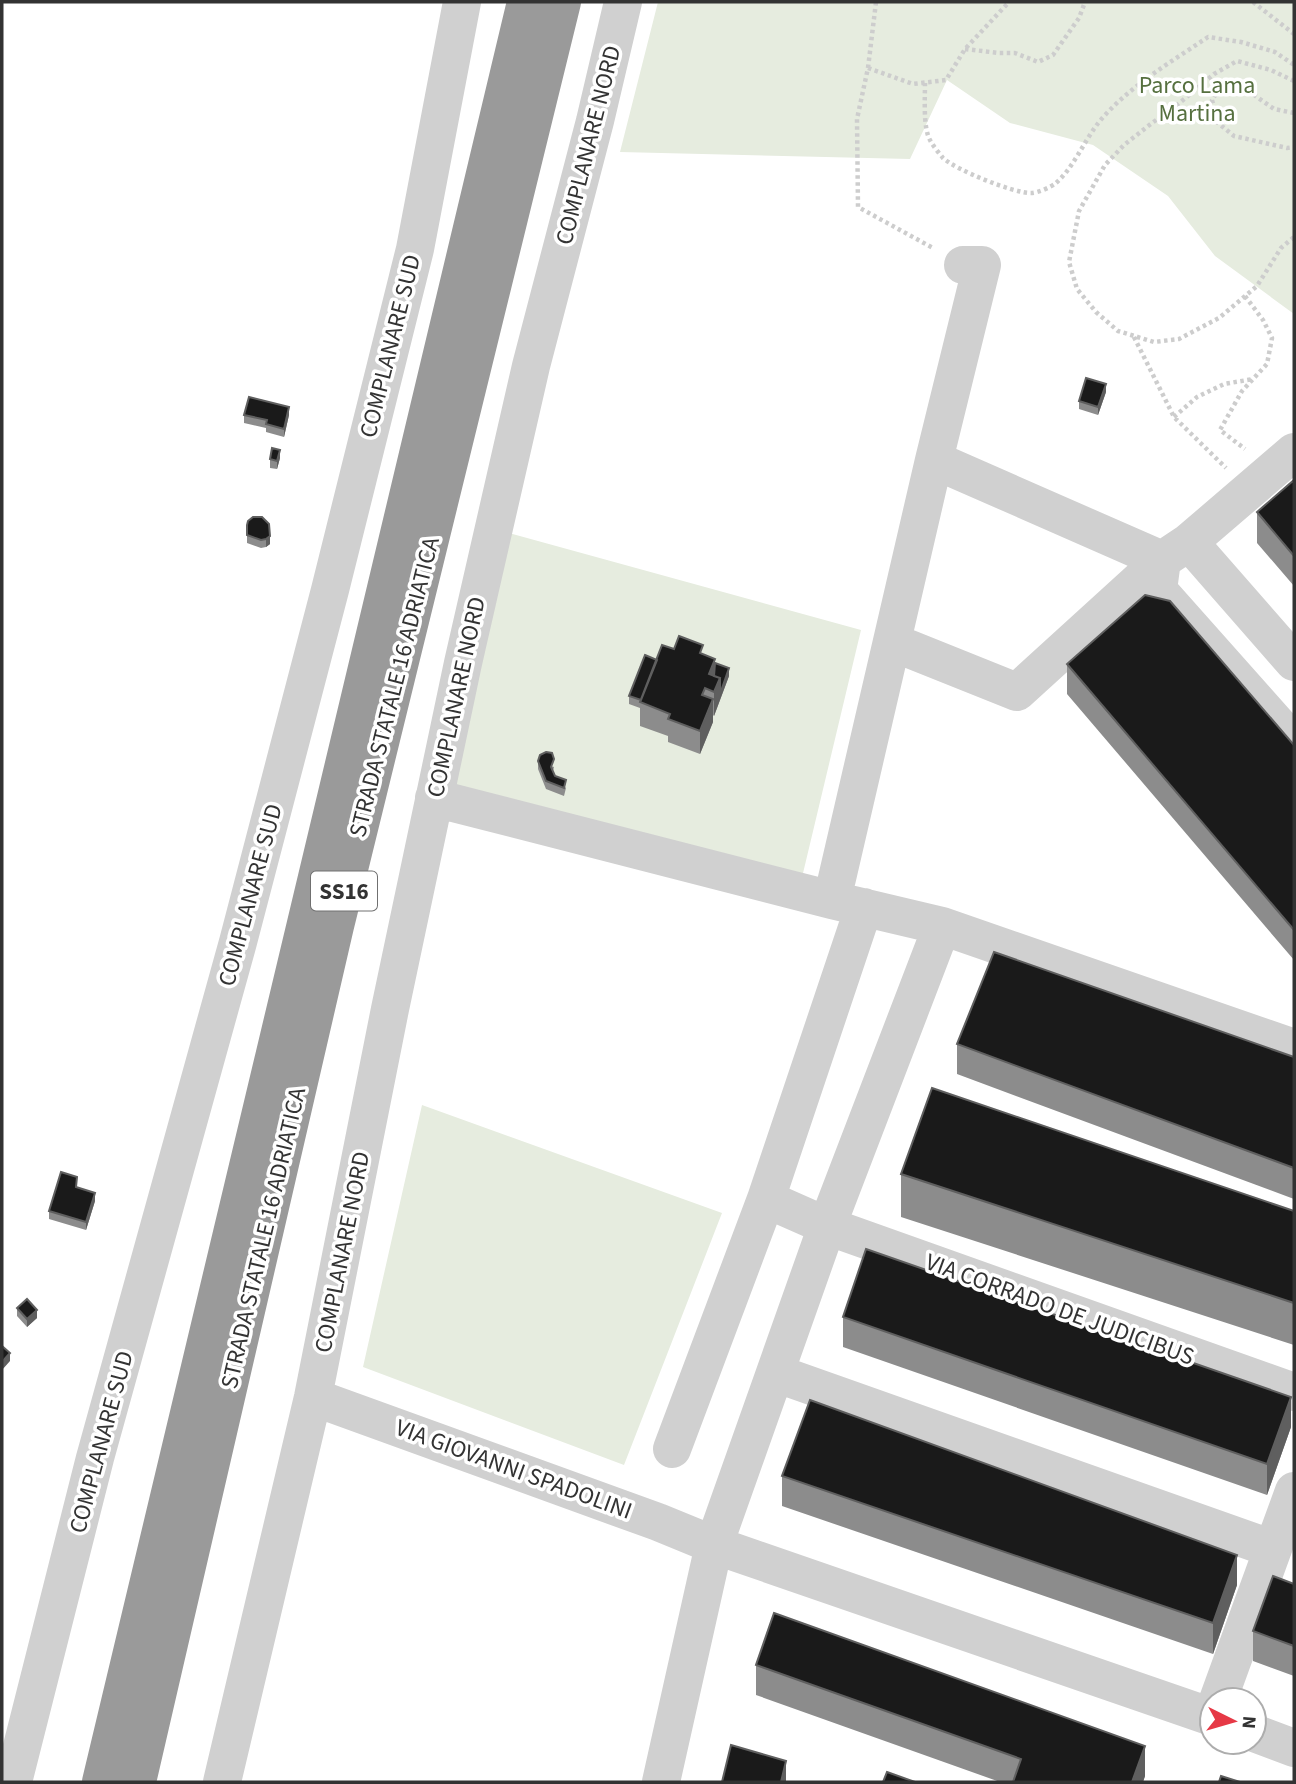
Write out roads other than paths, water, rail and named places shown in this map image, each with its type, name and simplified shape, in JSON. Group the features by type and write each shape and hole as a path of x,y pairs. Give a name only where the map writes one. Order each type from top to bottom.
{"highway":[{"name":"STRADA STATALE 16 ADRIATICA","path":"101,1782 526,2"},
{"name":"STRADA STATALE 16 ADRIATICA","path":"136,1782 335,926 562,2"}],"street":[{"name":"COMPLANARE SUD","path":"13,1782 94,1458 235,955 330,590 415,249 462,2"},
{"name":"COMPLANARE NORD","path":"222,1782 313,1397 434,798 531,366 623,2"},
{"path":"672,1449 766,1199 848,903 891,642 982,265 963,265"},
{"path":"891,642 1017,692 1176,551 1294,452"},
{"path":"934,460 1176,551 1294,663"},
{"path":"1176,551 1158,590 1294,743"},
{"path":"434,798 942,926 1294,1048"},
{"path":"661,1782 714,1545 827,1226 942,926"},
{"name":"VIA CORRADO DE JUDICIBUS","path":"766,1199 827,1226 1294,1392"},
{"path":"775,1373 1278,1566"},
{"name":"VIA GIOVANNI SPADOLINI","path":"313,1397 658,1522 714,1545 1198,1712"},
{"path":"1224,1686 1278,1566 1294,1491"},
{"path":"1268,1738 1294,1748"}],"park label":[{"name":"Parco Lama Martina","path":"1197,99"}]}
